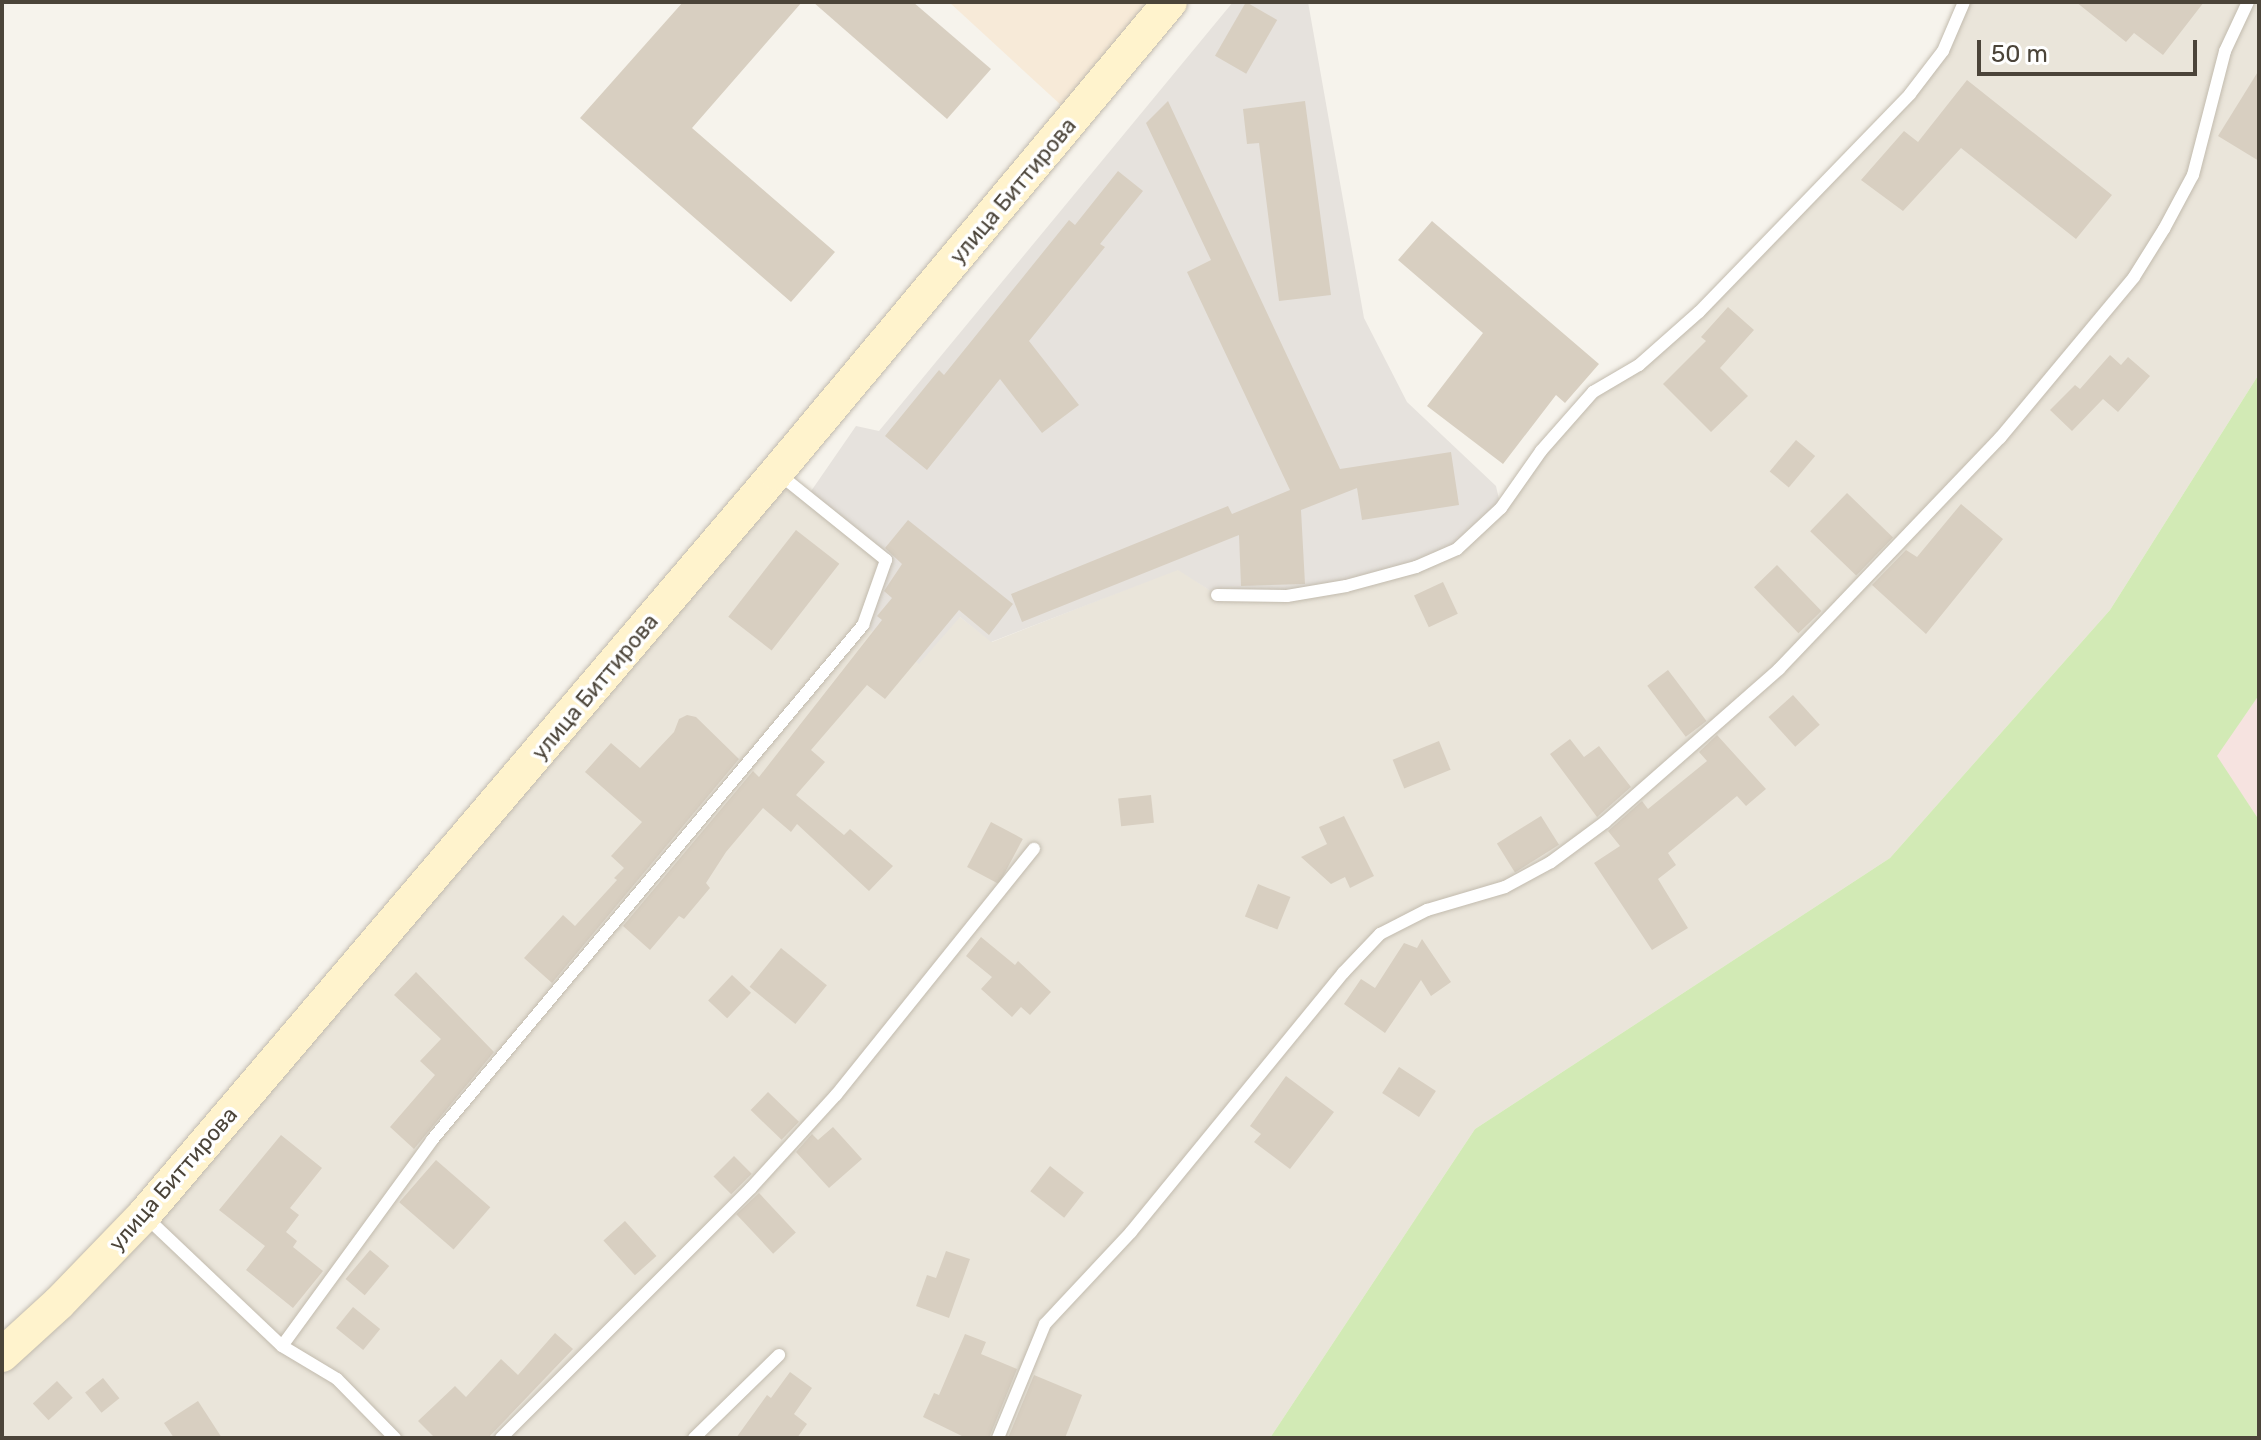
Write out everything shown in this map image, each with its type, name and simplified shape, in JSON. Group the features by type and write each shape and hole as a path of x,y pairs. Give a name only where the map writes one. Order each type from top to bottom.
{"street":[{"name":"улица Биттирова","path":"2,1355 59,1303 144,1215 776,473 1170,2"}],"lane":[{"path":"1217,595 1287,596 1346,586 1416,567 1457,549 1501,508 1541,451 1593,392 1639,365 1699,312 1910,94 1943,51 1964,2"},
{"path":"998,1438 1045,1324 1131,1232 1343,973 1380,934 1427,910 1505,887 1551,862 1605,822 1779,669 2000,438 2134,277 2164,229 2193,175 2225,51 2248,2"},
{"path":"282,1346 432,1140 863,625 886,560 776,473"},
{"path":"501,1438 836,1095 1034,849"},
{"path":"144,1215 282,1346 337,1379 395,1438"},
{"path":"694,1438 779,1355"}],"shaded area":[{"path":"949,2 1170,2 1074,117"},
{"path":"1233,2 1308,2 1364,318 1407,402 1496,486 1501,508 1457,549 1416,567 1287,596 1217,595 1178,570 991,642 960,617 919,664 863,625 886,560 807,497 856,426 879,431"},
{"path":"1964,2 2259,2 2259,374 2110,610 1890,858 1475,1129 1270,1438 2,1438 2,1356 776,473 992,642 1178,569 1217,595 1501,508 1593,392 1639,365 1699,312 1943,51"},
{"path":"2259,695 2259,820 2216,756"}],"green space":[{"path":"2259,374 2259,695 2217,756 2259,820 2259,1438 1270,1438 1475,1129 1890,858 2110,610"}],"building":[{"path":"683,2 802,2 692,128 835,252 791,302 580,118"},
{"path":"813,2 913,2 991,69 947,119"},
{"path":"1246,2 1277,20 1246,74 1215,56"},
{"path":"2076,2 2204,2 2163,55 2134,33 2126,42"},
{"path":"2259,70 2259,161 2218,136"},
{"path":"1967,80 2112,195 2076,239 1961,148 1903,211 1861,180 1904,131 1918,142"},
{"path":"1168,101 1340,469 1451,452 1459,505 1362,520 1357,488 1301,510 1305,584 1241,586 1239,535 1022,622 1011,594 1228,506 1232,514 1290,490 1187,272 1211,260 1146,123"},
{"path":"1305,101 1331,295 1279,301 1259,143 1247,144 1243,109"},
{"path":"1118,171 1143,191 1100,244 1105,247 1029,341 1079,405 1042,433 1000,379 927,470 885,436 939,370 944,375 1069,220 1075,225"},
{"path":"1432,221 1599,364 1565,403 1556,395 1503,464 1427,406 1483,333 1398,260"},
{"path":"1728,307 1754,330 1720,368 1748,396 1711,432 1663,384 1706,341 1701,337"},
{"path":"2110,355 2121,365 2128,357 2150,376 2118,412 2103,399 2072,431 2050,410 2075,385 2080,389"},
{"path":"1796,440 1815,456 1789,487 1770,471"},
{"path":"1847,493 1893,537 1856,576 1810,531"},
{"path":"1961,504 2003,539 1926,634 1872,585 1906,550 1917,557"},
{"path":"908,520 1013,604 989,635 959,610 885,699 867,685 811,750 825,762 796,795 844,835 850,829 893,866 869,891 797,824 791,832 763,808 726,852 706,883 710,888 684,919 679,916 650,950 623,926 753,771 759,777 882,620 877,616 892,598 884,591 902,564 885,548"},
{"path":"796,530 839,564 772,651 728,617"},
{"path":"1777,565 1821,611 1798,633 1754,587"},
{"path":"1443,582 1458,614 1429,627 1414,596"},
{"path":"1668,670 1707,721 1686,737 1647,686"},
{"path":"1793,695 1820,725 1795,747 1768,717"},
{"path":"687,715 696,717 739,759 552,983 524,958 563,915 575,926 617,880 614,878 624,868 611,856 642,822 585,772 611,743 640,768 674,732 679,719"},
{"path":"1717,735 1766,789 1746,806 1737,796 1668,853 1676,865 1658,879 1688,928 1652,950 1594,863 1620,846 1608,831 1642,801 1648,809 1707,761 1699,752"},
{"path":"1570,739 1584,757 1599,746 1631,787 1597,817 1550,754"},
{"path":"1439,741 1451,770 1404,788 1393,760"},
{"path":"1151,795 1154,823 1121,826 1118,798"},
{"path":"1344,816 1374,876 1350,888 1345,877 1331,884 1301,857 1327,844 1319,827"},
{"path":"1541,816 1559,845 1515,872 1497,844"},
{"path":"991,822 1023,839 999,884 967,867"},
{"path":"1258,884 1290,897 1277,930 1245,916"},
{"path":"981,937 1015,965 1018,961 1051,992 1030,1015 1021,1007 1012,1017 981,989 992,977 966,956"},
{"path":"1422,939 1451,982 1431,996 1421,980 1385,1033 1344,1004 1361,979 1375,988 1404,943 1417,948"},
{"path":"781,948 827,985 795,1024 750,987"},
{"path":"416,972 494,1052 414,1149 390,1127 435,1075 420,1061 441,1039 394,995"},
{"path":"732,975 751,993 727,1018 708,1001"},
{"path":"1399,1067 1436,1091 1419,1117 1382,1093"},
{"path":"1286,1076 1334,1112 1290,1169 1254,1142 1261,1134 1250,1126"},
{"path":"768,1092 799,1122 782,1140 751,1110"},
{"path":"833,1127 862,1159 829,1188 796,1152 812,1134 818,1140"},
{"path":"281,1135 322,1168 290,1208 299,1215 286,1232 297,1241 293,1247 323,1271 293,1308 246,1270 265,1246 219,1210"},
{"path":"734,1156 752,1174 731,1194 713,1177"},
{"path":"436,1160 490,1207 454,1249 399,1202"},
{"path":"1050,1166 1084,1192 1064,1218 1030,1191"},
{"path":"759,1193 796,1232 773,1254 736,1214"},
{"path":"625,1221 656,1256 635,1275 603,1240"},
{"path":"370,1250 389,1266 365,1295 346,1279"},
{"path":"946,1251 970,1259 949,1318 916,1306 927,1275 936,1278"},
{"path":"353,1307 380,1329 363,1350 336,1328"},
{"path":"555,1333 573,1349 488,1438 435,1438 418,1421 455,1386 466,1397 501,1359 518,1375"},
{"path":"965,1334 986,1342 981,1354 1017,1369 989,1438 966,1438 923,1417 934,1393 939,1395"},
{"path":"790,1372 812,1388 794,1414 807,1424 797,1438 736,1438 767,1395 771,1398"},
{"path":"1034,1375 1082,1395 1065,1438 1008,1438"},
{"path":"103,1378 119,1398 101,1413 85,1392"},
{"path":"57,1381 73,1398 49,1420 33,1404"},
{"path":"198,1401 222,1438 174,1438 164,1423"}]}
